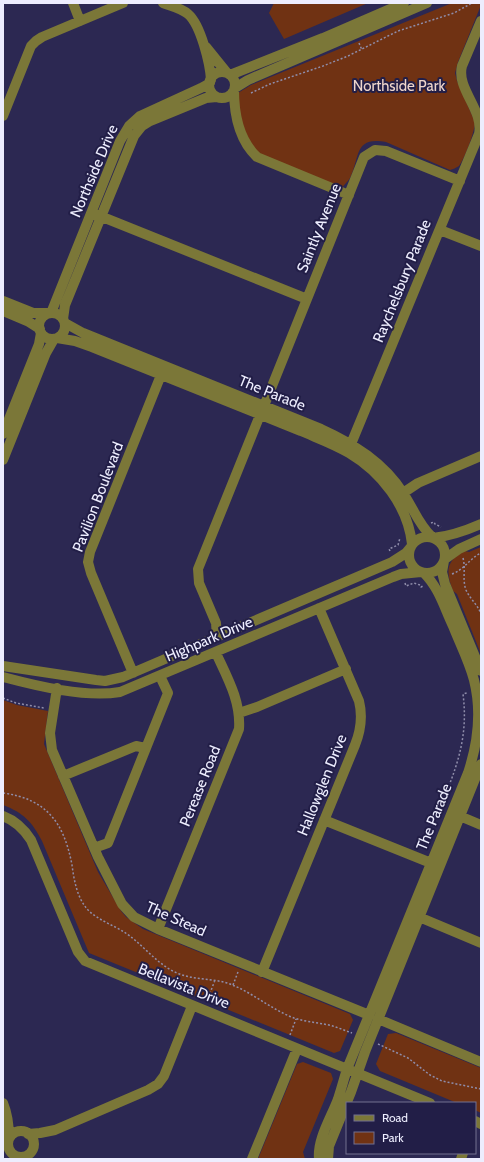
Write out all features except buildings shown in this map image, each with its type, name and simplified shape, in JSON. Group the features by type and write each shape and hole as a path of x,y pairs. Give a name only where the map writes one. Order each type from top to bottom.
{"street":[{"path":"73,3 80,21"},
{"path":"3,116 31,46 36,41 42,37 123,3"},
{"path":"163,3 182,10 194,21 204,44 210,68 211,91 218,97 236,119 248,146 257,157 349,195"},
{"path":"210,82 217,74 229,74 323,38 404,3"},
{"path":"218,97 226,98 230,96 235,89 248,80 427,3"},
{"path":"481,20 462,66 461,74 479,119 481,128"},
{"path":"204,44 235,82 236,119"},
{"name":"Northside Drive","path":"64,321 65,305 120,141 129,126 140,116 202,88 210,82"},
{"name":"Northside Drive","path":"50,313 130,143 142,126 150,121 206,98 218,97"},
{"name":"Raychelsbury Parade","path":"351,444 481,128"},
{"name":"Saintly Avenue","path":"217,637 216,623 199,583 198,569 364,157 375,150 390,152 460,181"},
{"path":"96,214 307,299"},
{"path":"440,230 481,246"},
{"path":"3,301 33,313 58,314 64,321 64,332 56,338 46,352 3,460"},
{"path":"3,312 29,322 45,337 56,338"},
{"path":"3,434 39,344 41,320 50,313"},
{"name":"The Parade","path":"64,321 83,333 163,371"},
{"name":"The Parade","path":"56,338 75,341 163,371 262,411 333,445 361,461 388,488 407,519 411,531 412,545"},
{"name":"Pavilion Boulevard","path":"134,672 91,573 88,562 90,552 163,371"},
{"name":"The Parade","path":"262,411 322,429 351,444 366,454 392,478 403,493 422,527 433,537"},
{"path":"403,493 418,483 481,456"},
{"path":"433,537 442,544 444,548 444,560 441,566 436,570 423,572 412,564 409,553 412,545 421,538 457,534 481,524"},
{"path":"444,560 459,549 481,539"},
{"name":"Highpark Drive","path":"3,666 96,680 113,680 394,561 406,553 412,545"},
{"name":"The Parade","path":"319,1159 322,1139 347,1069 374,1017 419,918 456,815 456,803 468,773 475,749 478,716 476,692 478,669 443,577 444,560"},
{"name":"The Parade","path":"423,572 432,582 478,669"},
{"name":"Highpark Drive","path":"3,678 87,693 110,694 128,690 401,574 423,572"},
{"name":"Hallowglen Drive","path":"262,972 357,740 361,726 361,709 359,701 319,608"},
{"name":"Perease Road","path":"158,929 239,729 239,713 236,700 216,652"},
{"path":"239,713 257,708 346,669"},
{"path":"94,848 108,843 168,693 160,676"},
{"name":"The Stead","path":"57,688 50,733 51,744 94,848 128,912 136,919 158,929 481,1062"},
{"path":"63,776 136,746 145,748"},
{"name":"The Parade","path":"346,1102 358,1073 374,1017 431,863 481,764"},
{"path":"456,815 481,825"},
{"name":"Bellavista Drive","path":"3,816 13,820 31,840 81,957 91,964 428,1102"},
{"path":"324,820 431,863"},
{"path":"419,918 481,942"},
{"path":"5,1108 9,1126 8,1147 13,1156 25,1157 32,1153 42,1139 55,1130 148,1090 158,1084 164,1076 192,1006"},
{"path":"252,1159 297,1049"},
{"name":"The Parade","path":"328,1159 329,1146 346,1103"},
{"path":"5,1108 33,1140 32,1153"},
{"path":"7,1143 16,1132 40,1133 55,1130"}],"path":[{"path":"251,93 270,84 342,59 398,31 454,13 472,3"},
{"path":"422,527 434,522 442,527"},
{"path":"394,561 389,549 398,545 401,539 400,536 411,531"},
{"path":"459,549 464,559 464,582 466,589 481,614"},
{"path":"443,577 457,572 465,567 474,557 481,553"},
{"path":"401,574 406,586 414,582 421,587 432,582"},
{"path":"456,803 444,798 458,762 463,739 465,715 463,694 476,692"},
{"path":"3,698 21,704 54,709"},
{"path":"233,985 242,963"},
{"path":"203,1010 215,980"},
{"path":"286,1044 296,1019"}],"green space":[{"path":"274,3 368,3 284,39 269,13"},
{"name":"Northside Park","path":"452,3 480,3 481,5 455,73 475,122 469,144 459,166 450,170 386,142 368,142 363,145 360,150 350,178 342,188 261,156 251,148 238,113 238,93 251,85"},
{"path":"481,547 481,654 457,594 453,591 448,573 451,563 458,555 465,551 469,552"},
{"path":"3,700 17,705 48,711 44,744 98,872 126,917 143,929 350,1014 353,1020 340,1051 334,1053 89,953 38,834 27,819 17,811 3,805"},
{"path":"396,1033 481,1068 481,1113 476,1110 476,1102 455,1102 380,1071 376,1064 388,1034"},
{"path":"303,1062 331,1073 333,1079 303,1152 305,1159 258,1159 297,1064"}]}
